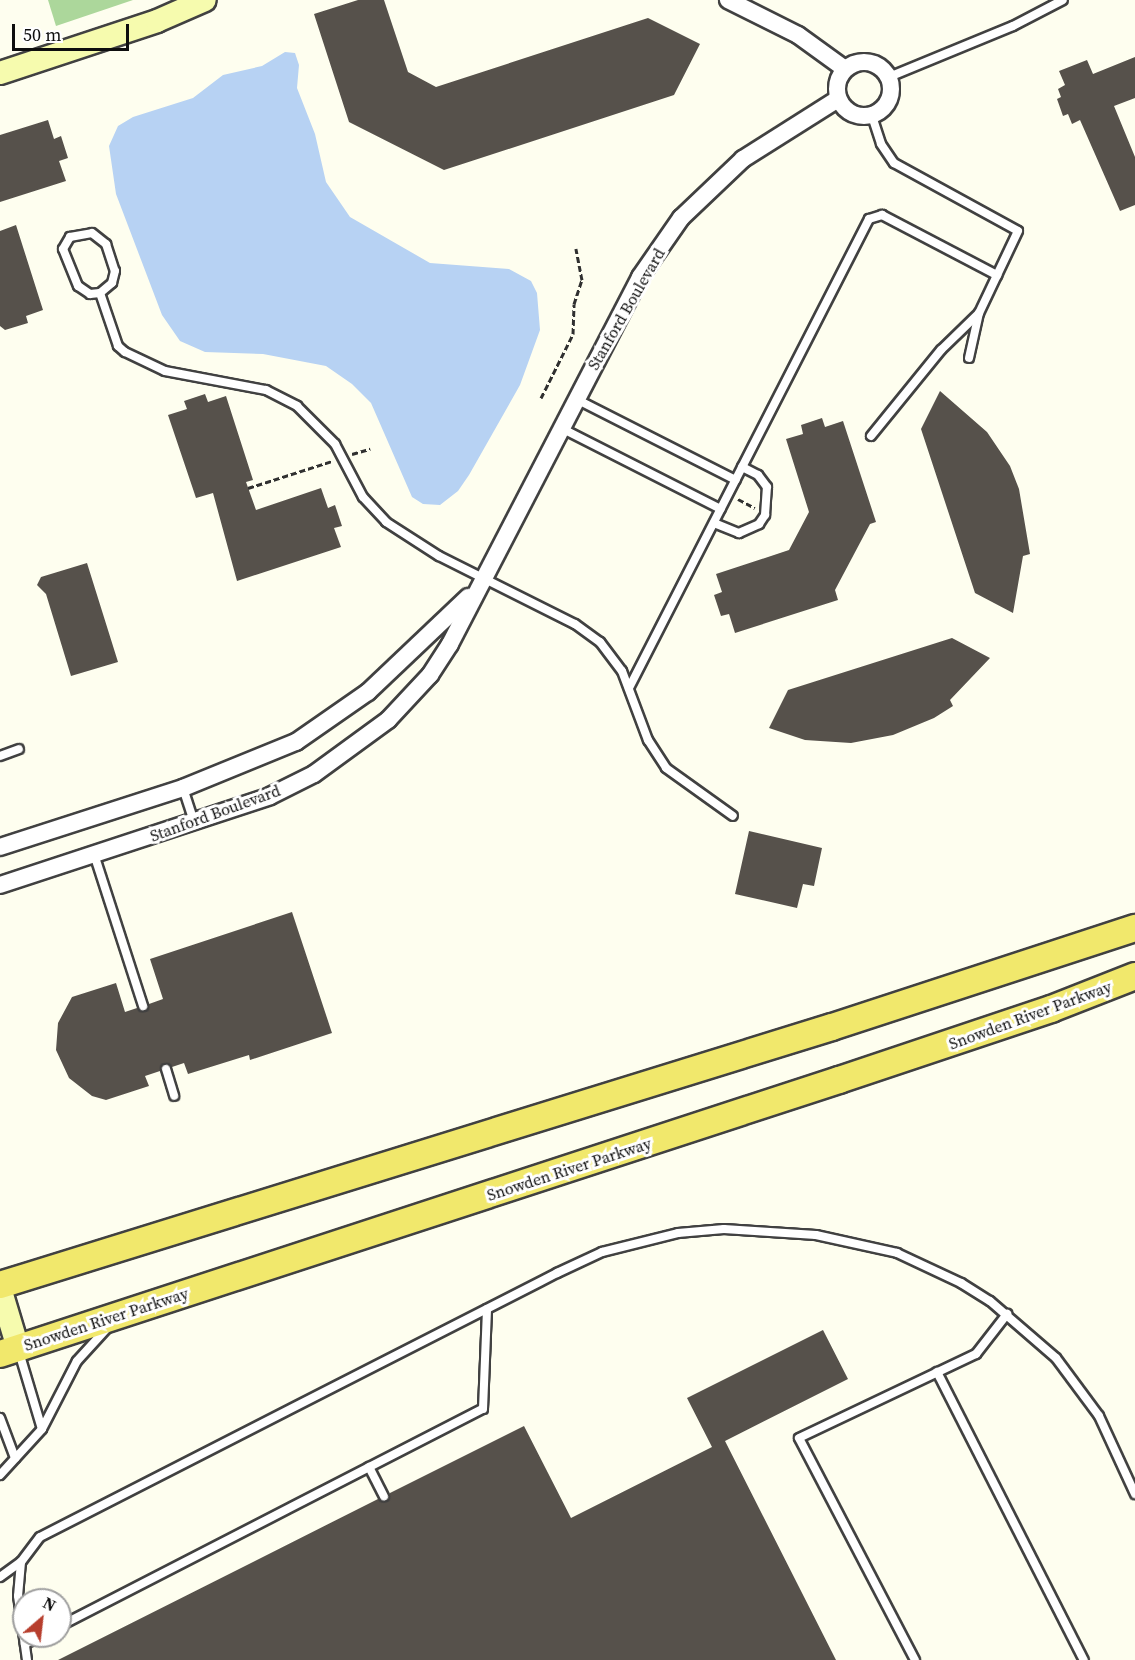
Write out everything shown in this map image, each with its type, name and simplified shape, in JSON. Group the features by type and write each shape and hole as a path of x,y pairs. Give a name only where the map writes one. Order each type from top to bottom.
{"main road":[{"path":"1045,958 1135,916"},
{"path":"0,1287 1135,928"},
{"name":"Snowden River Parkway","path":"9,1351 1051,1010 1135,976"},
{"path":"1051,1010 1135,985"}],"street":[{"path":"0,73 157,21 205,0"},
{"path":"728,0 798,35 844,69"},
{"path":"866,62 882,68 889,77 889,102 872,116 850,113 838,99 836,85 844,69 866,62"},
{"name":"Stanford Boulevard","path":"0,885 194,823 270,796 314,774 388,720 430,675 484,578 640,277 681,218 743,159 838,99"},
{"name":"Stanford Boulevard","path":"0,847 183,788 255,762 332,719 368,692 426,639 484,578"},
{"path":"0,1287 9,1351"}],"lane":[{"path":"889,77 1013,26 1063,0"},
{"path":"872,116 881,144 894,163 1018,231 979,313 969,358"},
{"path":"629,688 869,219 882,215 997,275"},
{"path":"93,233 106,244 114,278 100,293 90,294 78,286 63,249 70,237 93,233"},
{"path":"100,293 118,346 125,352 165,371 245,384 283,397 309,416 335,444 363,496 379,515 439,556 588,633 611,655 629,688 648,740 666,768 733,816"},
{"path":"872,436 941,350 979,313"},
{"path":"576,399 736,480"},
{"path":"561,428 721,509"},
{"path":"714,523 739,532 759,524 765,515 767,487 758,475 742,467"},
{"path":"0,756 19,749"},
{"path":"183,788 194,823"},
{"path":"94,854 143,1006"},
{"path":"166,1069 174,1096"},
{"path":"0,1577 21,1562 40,1537 602,1252 678,1233 724,1229 816,1235 897,1253 961,1283 1007,1314 1056,1358 1099,1416 1135,1494"},
{"path":"72,1620 483,1409 487,1309"},
{"path":"0,1475 42,1430 77,1362 120,1314"},
{"path":"915,1660 799,1438 976,1354 1007,1314"},
{"path":"9,1351 42,1430"},
{"path":"938,1372 1084,1660"},
{"path":"0,1418 15,1458"},
{"path":"369,1467 384,1496"},
{"path":"19,1588 21,1562"}],"path":[{"path":"541,398 573,334 574,303 582,280 576,249"},
{"path":"352,454 370,449"},
{"path":"249,488 334,460"},
{"path":"738,499 757,509"}],"green space":[{"path":"48,0 133,0 56,26"}],"water":[{"path":"285,52 295,53 299,65 297,88 315,134 326,182 350,217 430,263 509,269 531,281 537,293 540,330 520,385 469,475 458,491 440,505 423,504 412,497 371,403 352,384 326,366 263,354 205,352 180,341 162,315 116,194 109,146 118,126 133,117 193,98 223,75 262,66"}],"building":[{"path":"358,0 384,0 408,72 436,87 648,18 700,44 674,95 444,170 349,122 314,14"},
{"path":"1135,57 1135,98 1114,106 1135,157 1135,205 1120,211 1080,120 1072,124 1068,114 1063,116 1057,99 1061,97 1058,89 1065,85 1059,71 1087,60 1093,74"},
{"path":"48,120 54,139 61,136 68,158 59,161 66,181 0,202 0,135"},
{"path":"16,225 43,310 26,316 28,323 5,330 0,326 0,231"},
{"path":"940,391 987,432 1010,466 1019,489 1030,554 1023,556 1013,613 975,593 921,429"},
{"path":"205,394 208,402 226,396 253,480 246,482 256,510 321,488 328,508 335,505 342,526 334,528 341,547 237,581 213,493 196,498 168,415 187,409 184,401"},
{"path":"822,418 825,427 843,421 876,522 870,524 835,590 838,600 735,633 729,614 721,616 714,595 722,592 716,574 789,550 809,512 786,439 803,434 801,425"},
{"path":"87,563 118,662 71,676 46,594 37,585 41,577"},
{"path":"952,638 990,658 950,700 953,706 934,718 893,735 851,743 805,740 769,728 788,690"},
{"path":"749,831 822,848 814,886 803,884 797,908 735,894"},
{"path":"292,912 332,1033 250,1060 249,1055 188,1074 184,1063 172,1067 164,1063 160,1071 145,1076 149,1086 106,1100 92,1096 69,1078 56,1050 58,1023 72,997 116,983 125,1012 137,1008 145,1012 149,1004 163,999 150,959"},
{"path":"823,1330 848,1379 725,1441 836,1660 58,1660 378,1499 386,1502 390,1493 524,1426 571,1518 712,1447 687,1398"}]}
